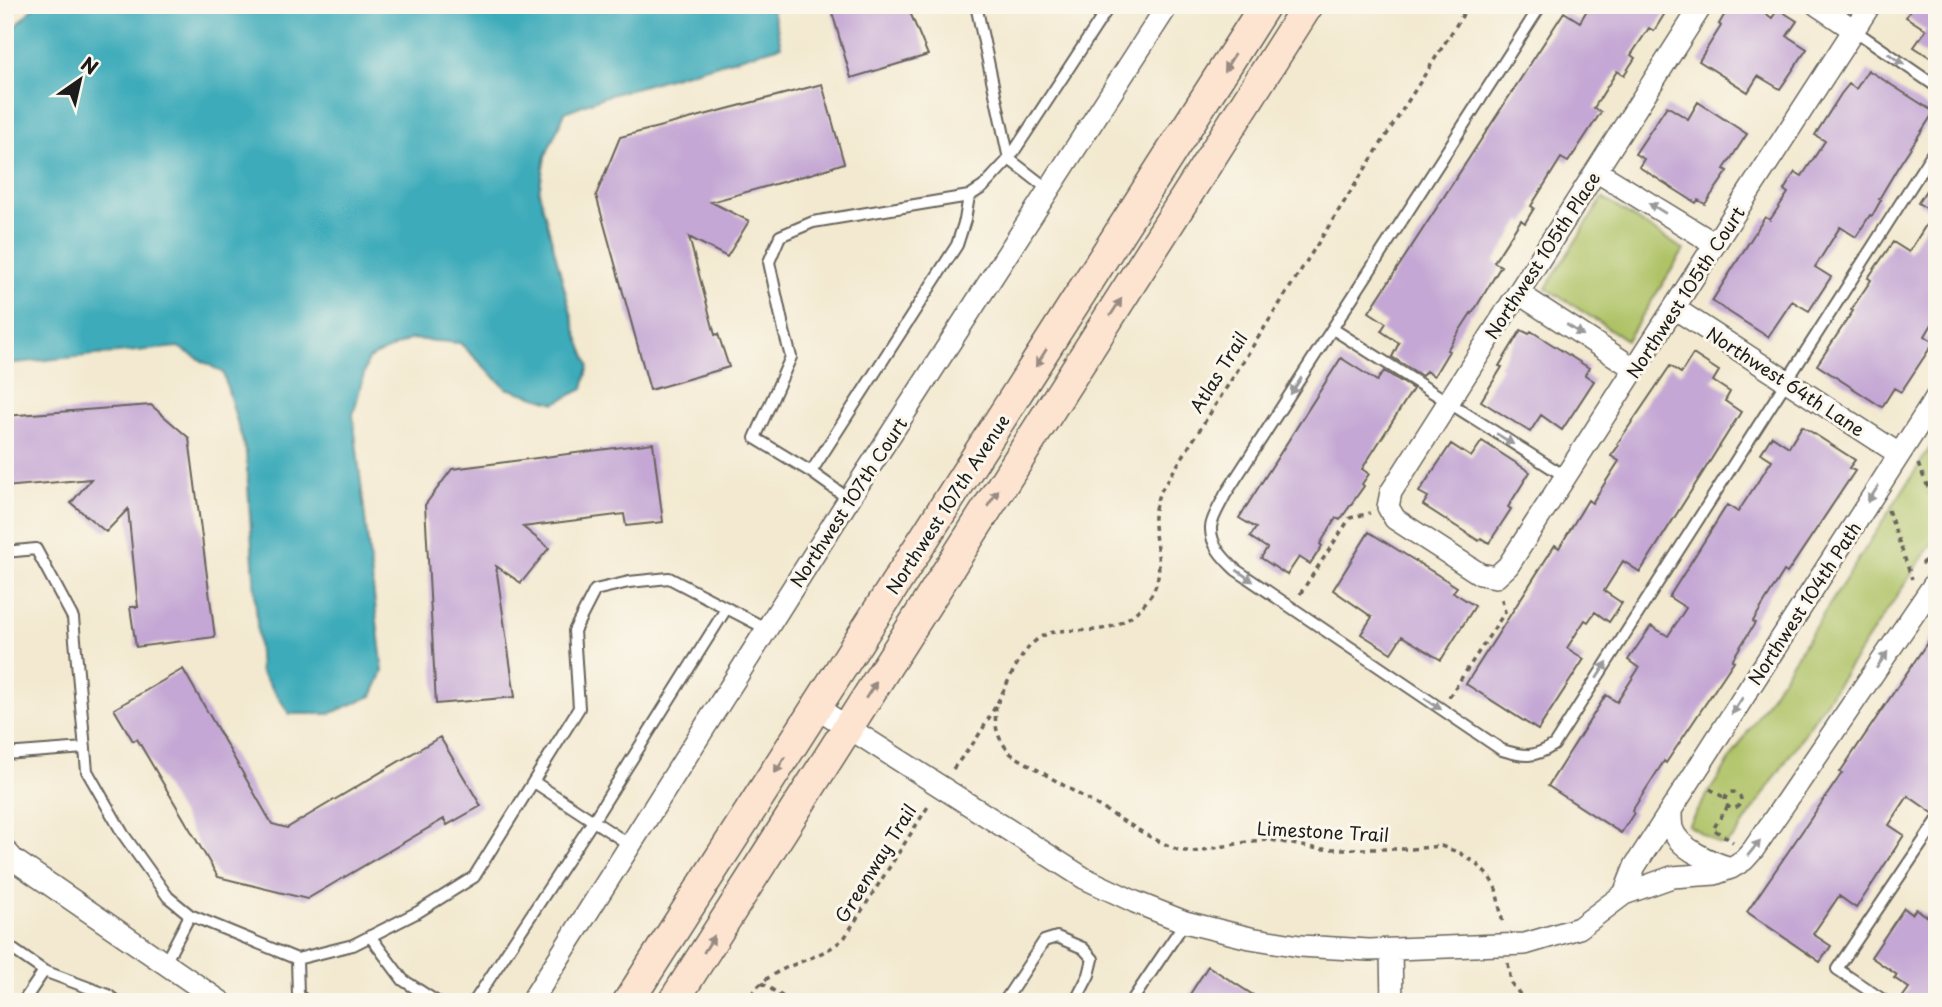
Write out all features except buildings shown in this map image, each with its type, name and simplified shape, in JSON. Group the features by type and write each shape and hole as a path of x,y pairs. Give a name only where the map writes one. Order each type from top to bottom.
{"main road":[{"name":"Northwest 107th Avenue","path":"628,1002 1265,5"},
{"name":"Northwest 107th Avenue","path":"673,1002 1308,5"}],"street":[{"name":"Northwest 107th Court","path":"531,1002 849,499 1168,5"},
{"name":"Northwest 105th Place","path":"1388,507 1391,492 1702,5"},
{"path":"1816,5 1854,30"},
{"name":"Northwest 105th Court","path":"1496,577 1508,566 1870,5"},
{"path":"1596,171 1714,244"},
{"path":"1518,293 1636,369"},
{"name":"Northwest 64th Lane","path":"1674,308 1908,458"},
{"name":"Northwest 104th Path","path":"1624,894 1635,866 1908,458 1937,396"},
{"path":"1388,507 1395,519 1469,567 1480,574 1496,577"},
{"path":"816,707 1084,878 1185,922 1250,938 1329,949 1391,950 1525,944 1579,928 1624,894 1672,877 1714,874 1731,868 1753,850 1937,580"},
{"path":"1671,811 1672,830 1681,843 1711,863 1731,868"},
{"path":"5,850 14,860 221,1002"},
{"path":"1391,950 1392,1002"}],"lane":[{"path":"976,5 1009,159 1048,188"},
{"path":"849,499 755,438 791,357 769,262 779,236 813,222 969,196 983,187 1009,159 1110,5"},
{"path":"1541,5 1225,495 1211,525 1214,542 1222,557 1236,570 1502,750 1523,756 1539,754 1554,745 1937,146"},
{"path":"1854,30 1937,87"},
{"path":"811,472 957,245 969,196"},
{"path":"1333,329 1566,477"},
{"path":"5,552 36,549 73,618 87,771 123,834 168,897 190,915 297,959 354,945 418,912 474,877 579,708 574,631 595,590 629,582 669,579 767,629"},
{"path":"474,1002 593,821 726,609"},
{"path":"5,754 85,748"},
{"path":"534,782 630,845"},
{"path":"1886,1002 1837,969 1937,821"},
{"path":"165,963 190,915"},
{"path":"1131,1002 1185,922"},
{"path":"370,936 403,980 437,1002"},
{"path":"1003,1002 1044,941 1057,937 1083,948 1093,959 1090,975 1074,1002"},
{"path":"5,944 44,971 107,995 117,1002"},
{"path":"297,959 298,995 307,1002"},
{"path":"23,1002 44,971"}],"path":[{"name":"Atlas Trail","path":"996,704 1034,642 1051,631 1095,630 1120,625 1150,597 1157,582 1160,561 1154,525 1159,494 1469,5"},
{"path":"1908,458 1919,464 1937,508"},
{"path":"1292,607 1350,518 1388,507"},
{"path":"1888,509 1912,579 1923,563"},
{"path":"1441,709 1505,612 1496,577"},
{"name":"Greenway Trail","path":"745,1002 762,983 782,970 830,949 845,937 940,788 976,739 996,704"},
{"name":"Limestone Trail","path":"996,704 994,723 1000,742 1011,754 1152,838 1178,850 1193,852 1252,841 1271,841 1319,849 1412,849 1441,846 1460,853 1477,864 1496,889 1511,983 1526,1002"},
{"path":"1727,793 1740,795 1737,807 1731,808 1725,803 1727,793"},
{"path":"762,983 791,1002"}],"green space":[{"path":"1603,198 1684,250 1627,340 1546,288"},
{"path":"1937,437 1937,536 1737,834 1726,844 1719,844 1688,825"}],"water":[{"path":"35,5 770,5 781,46 603,97 565,112 545,157 539,192 576,332 589,365 583,389 555,403 506,388 460,343 411,339 368,359 353,415 383,672 372,696 329,714 290,714 260,671 246,453 223,373 178,347 5,364 5,39"}]}
